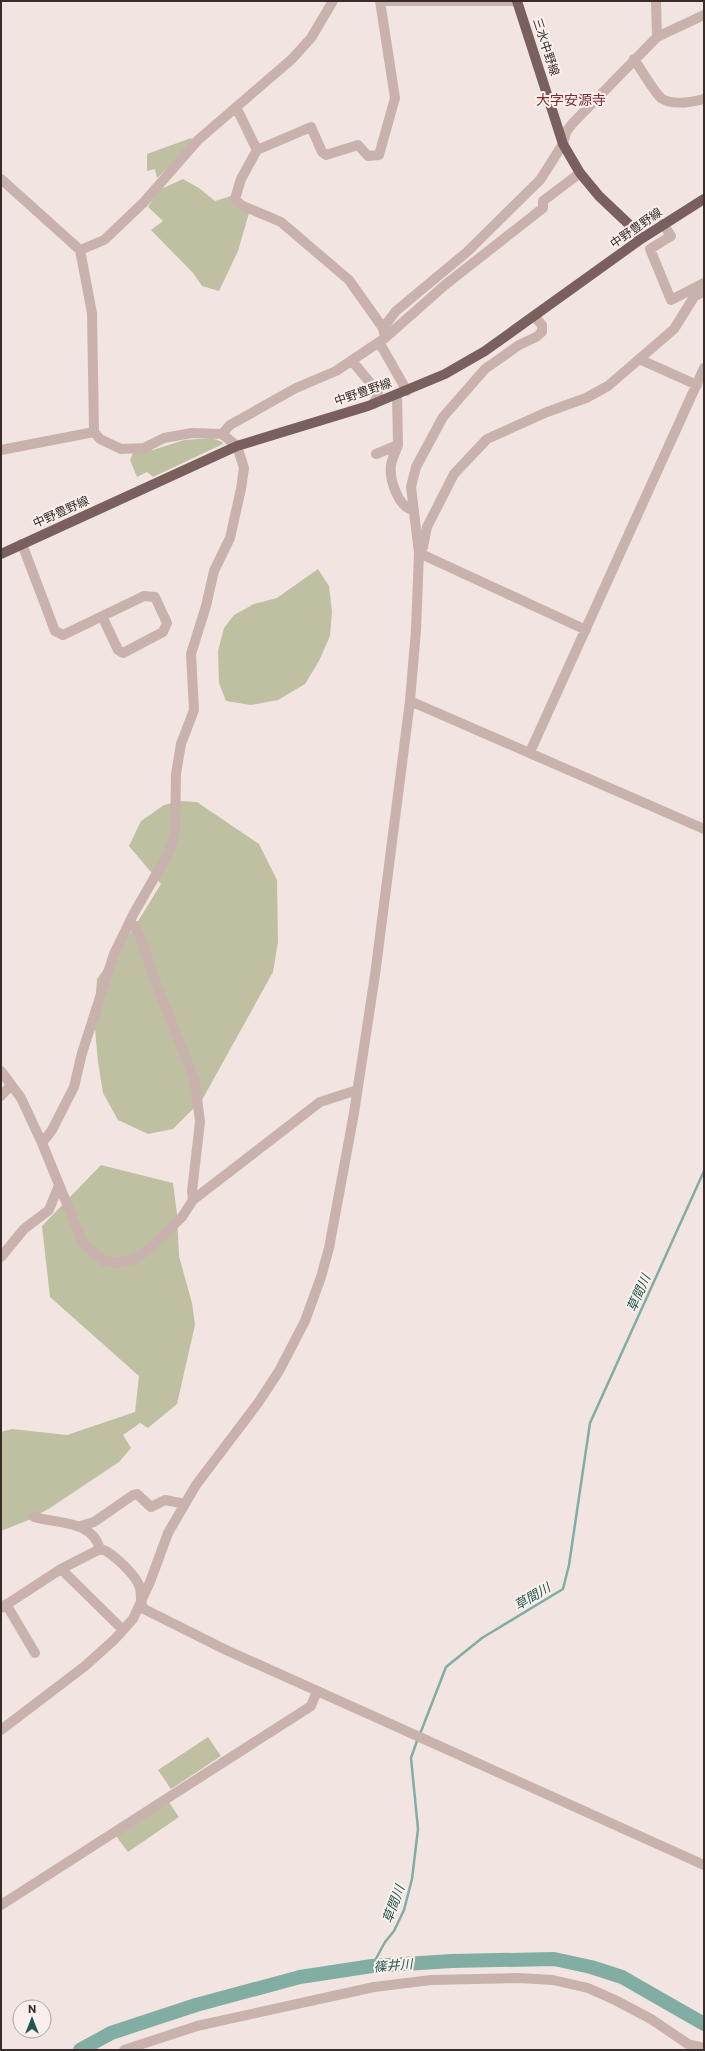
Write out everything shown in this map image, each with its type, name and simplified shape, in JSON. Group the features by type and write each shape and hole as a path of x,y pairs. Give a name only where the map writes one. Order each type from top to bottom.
{"main road":[{"name":"三水中野線","path":"517,1 563,144 580,173 599,196 635,230 641,239"},
{"name":"中野豊野線","path":"1,554 237,446 374,404 445,374 485,351 641,239 704,199"}],"street":[{"path":"80,250 104,240 144,202 198,140 292,59 311,38 333,1"},
{"path":"383,328 350,280 303,238 281,222 241,205 235,199 241,179 256,150 311,127 322,152 326,155 358,144 368,156 379,155 395,98 380,1 517,1"},
{"path":"656,1 657,37"},
{"path":"413,510 408,509 399,498 391,479 391,466 398,445 402,393 382,340 383,328 396,311 467,252 540,180 563,144 566,132 572,124 634,59 657,37 704,15"},
{"path":"634,59 661,98 688,103 704,99"},
{"path":"236,107 256,150"},
{"path":"222,434 230,425 283,395 336,371 382,340 457,276 543,208 543,201 580,173"},
{"path":"1,179 80,250 92,313 94,432 100,439 122,449 144,448 164,438 192,433 222,434 237,446 244,468 230,538 214,571 206,606 191,654 194,710 181,744 176,774 175,832 169,852 130,921 114,954 103,985 74,1088 52,1130 42,1143"},
{"path":"663,224 671,236 650,249 671,300 704,283"},
{"path":"419,553 427,527 454,474 487,439 548,412 586,398 608,386 674,329 694,297 704,291"},
{"path":"1,1730 85,1666 133,1619 168,1533 184,1504 196,1485 258,1403 279,1371 305,1321 321,1277 329,1248 357,1090 374,976 410,701 416,630 419,553 413,510 412,487 416,467 443,417 485,369 519,345 536,337 542,332 542,325 535,316"},
{"path":"639,359 696,384"},
{"path":"352,361 378,392 374,404"},
{"path":"530,752 704,368"},
{"path":"1,450 94,432"},
{"path":"376,454 398,445"},
{"path":"22,544 55,630 63,635 102,616 144,596 155,597 167,623 163,632 123,653 118,650 102,616"},
{"path":"419,553 586,630"},
{"path":"410,701 704,829"},
{"path":"130,921 135,926 141,939 156,983 195,1081 200,1122 192,1191 193,1200"},
{"path":"1,1071 21,1098 42,1143 83,1243 104,1261 115,1263 135,1259 149,1249 182,1217 193,1200 320,1102 357,1090"},
{"path":"1,1096 11,1085"},
{"path":"1,1257 24,1229 49,1210 59,1185"},
{"path":"80,1526 94,1522 133,1495 137,1494 151,1506 165,1500 184,1504"},
{"path":"34,1517 80,1526 97,1538 100,1549"},
{"path":"100,1549 111,1554 137,1580 141,1592 140,1604 144,1610 226,1650 704,1865"},
{"path":"35,1653 4,1606 61,1569 100,1549"},
{"path":"61,1569 123,1630"},
{"path":"1,1905 311,1706 317,1690"},
{"path":"124,2050 197,2026 374,1987 431,1980 518,1978 553,1980 588,1988 651,2019 688,2044 704,2048"}],"green space":[{"path":"191,138 194,142 157,178 155,169 147,171 147,154"},
{"path":"183,179 199,188 215,201 234,195 249,213 238,251 219,291 202,286 193,273 151,230 163,221 148,207 159,190"},
{"path":"212,438 222,442 223,444 153,477 147,472 137,477 130,460 133,453 140,453 150,448 153,450 184,440"},
{"path":"318,569 329,586 332,611 330,636 319,661 305,684 278,700 251,705 226,701 219,683 218,651 224,628 234,615 254,604 277,598"},
{"path":"180,801 197,802 259,844 277,880 278,942 273,972 202,1100 173,1129 148,1134 118,1120 103,1093 98,1062 94,1018 97,979 135,926 161,884 129,846 141,821 164,805"},
{"path":"101,1165 173,1183 177,1214 179,1256 192,1303 195,1325 177,1404 148,1428 140,1423 123,1435 131,1448 119,1462 50,1508 31,1519 1,1531 1,1432 12,1429 67,1435 135,1412 139,1376 50,1297 42,1226"},
{"path":"208,1737 221,1756 171,1789 158,1770"},
{"path":"168,1801 179,1817 128,1852 116,1836"}],"waterway":[{"name":"草間川","path":"420,1734 446,1667 482,1638 563,1589 569,1565 590,1423 704,1171"},
{"name":"草間川","path":"372,1966 385,1942 394,1931 404,1910 412,1879 418,1829 411,1758 418,1738"},
{"name":"篠井川","path":"80,2050 111,2033 196,2005 300,1977 372,1966 452,1961 554,1959 591,1967 622,1977 704,2024"}],"district":[{"name":"大字安源寺","path":"571,100"}]}
